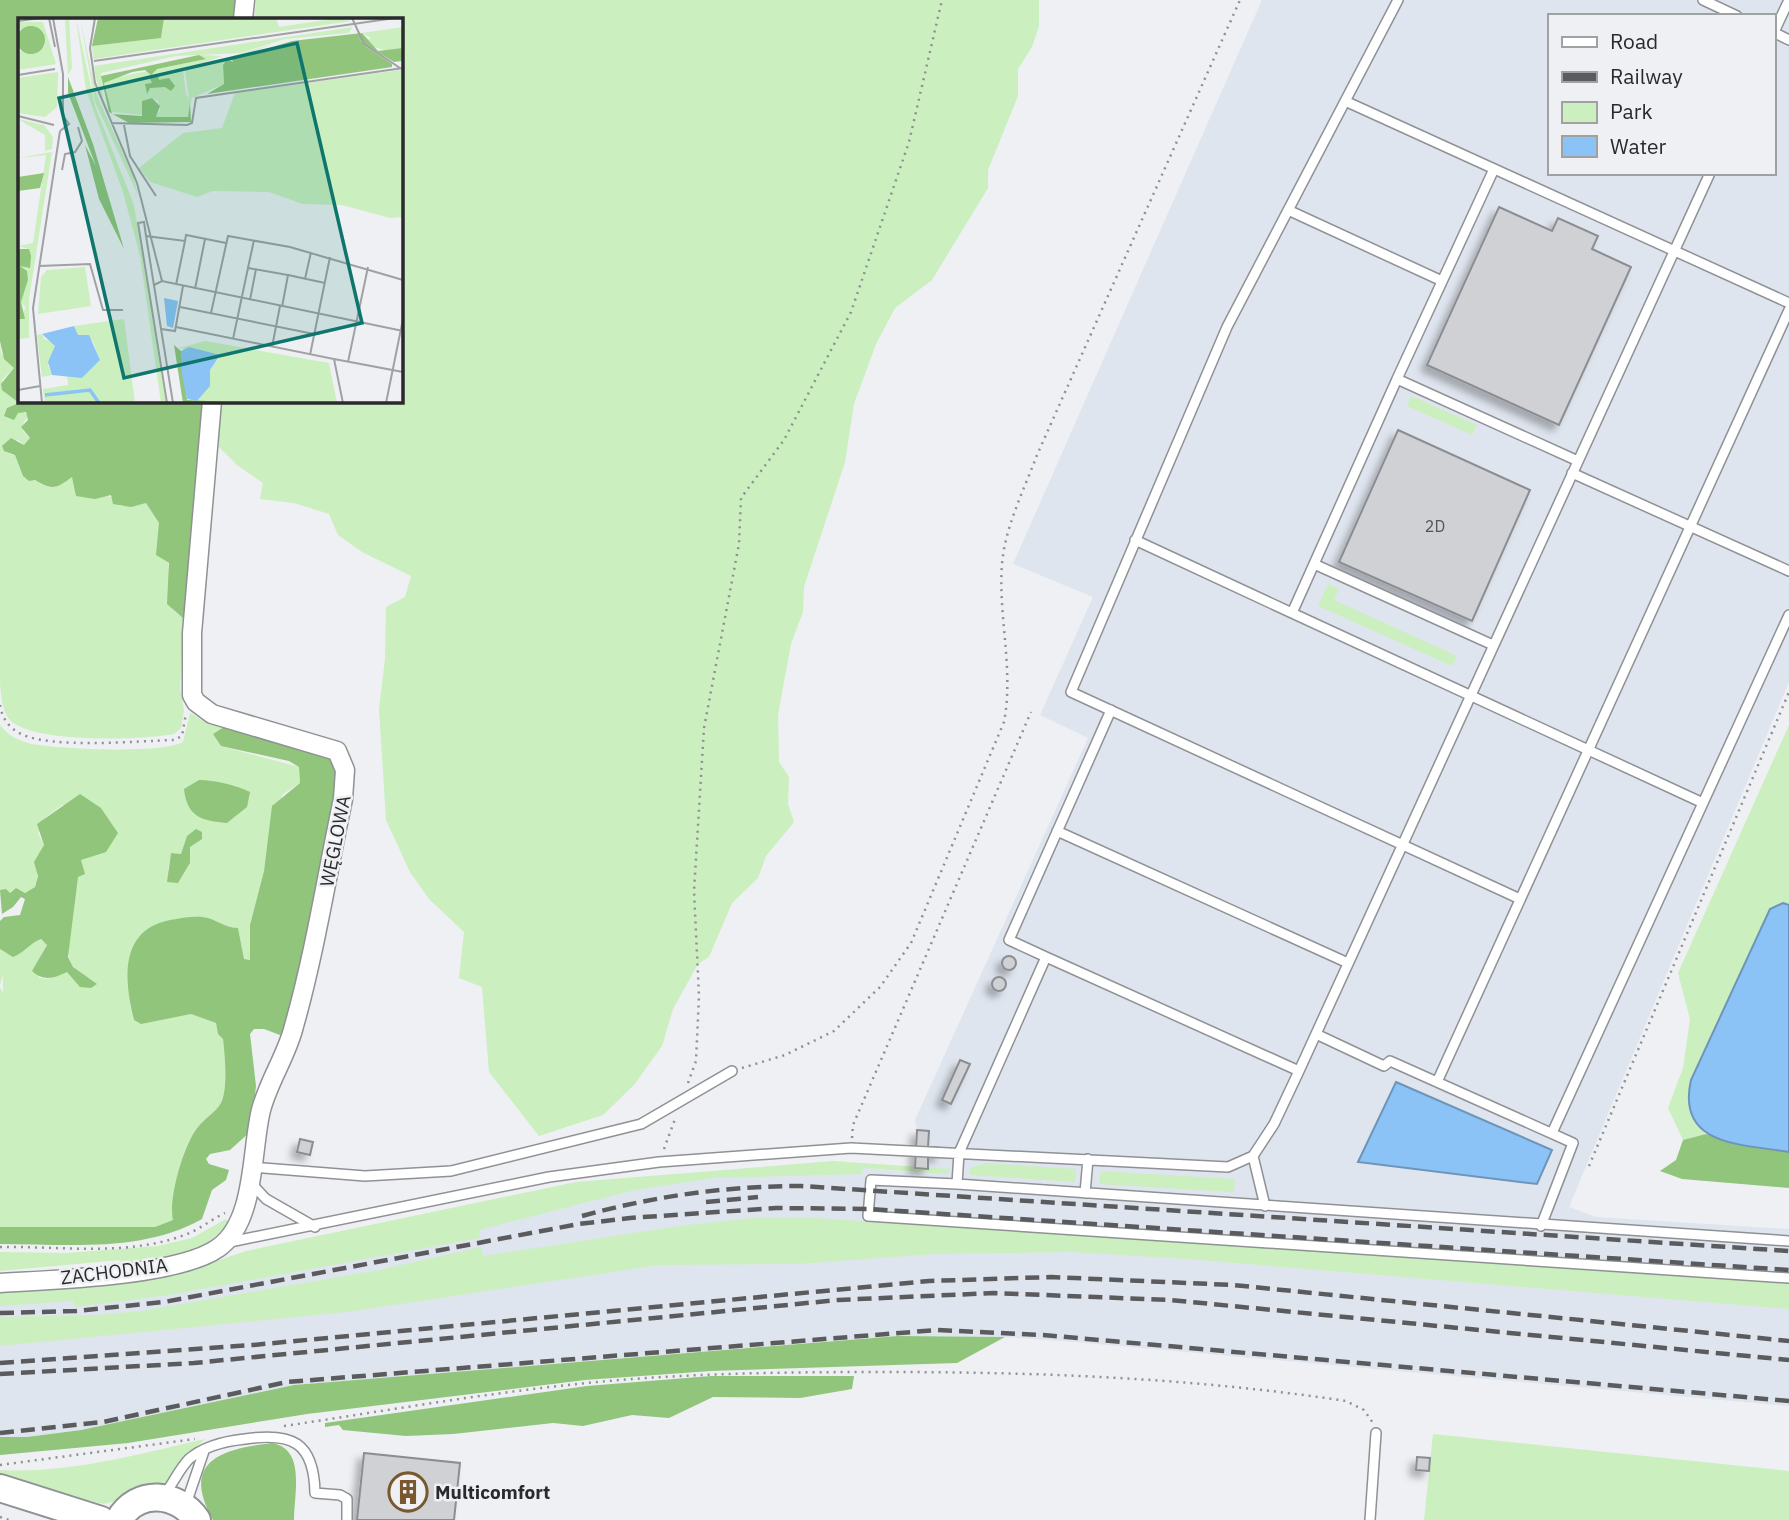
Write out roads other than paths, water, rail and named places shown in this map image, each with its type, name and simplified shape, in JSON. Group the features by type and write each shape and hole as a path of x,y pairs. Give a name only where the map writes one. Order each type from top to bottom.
{"street":[{"path":"243,18 245,0"},
{"name":"WĘGLOWA","path":"212,402 192,633 191,689 196,702 212,714 337,751 345,770 343,799 303,993 293,1031 267,1089 252,1175 244,1204 237,1224 224,1243"},
{"name":"ZACHODNIA","path":"0,1283 162,1266 195,1260 224,1243"},
{"path":"0,1488 101,1520"},
{"path":"119,1520 140,1501 181,1508"}],"lane":[{"path":"1398,0 1227,327 1071,692 1520,899"},
{"path":"1703,0 1733,14"},
{"path":"1775,31 1789,0"},
{"path":"1345,101 1789,303"},
{"path":"1293,613 1494,169"},
{"path":"224,1243 315,1227 549,1177 659,1162 851,1148 1228,1167 1253,1156 1275,1124 1709,175"},
{"path":"1288,210 1442,281"},
{"path":"1437,1082 1789,310"},
{"path":"1397,379 1578,461"},
{"path":"1572,473 1789,571"},
{"path":"1135,540 1703,803"},
{"path":"1314,564 1493,645"},
{"path":"1552,1133 1789,615"},
{"path":"1111,710 1009,940 1299,1071"},
{"path":"1057,831 1348,963"},
{"path":"957,1184 959,1153 1046,957"},
{"path":"1316,1034 1384,1066 1390,1061 1573,1143 1541,1226"},
{"path":"252,1175 365,1177 451,1171 641,1124 732,1072"},
{"path":"1253,1156 1265,1206"},
{"path":"1085,1193 1088,1159"},
{"path":"252,1175 266,1199 315,1227"},
{"path":"1789,1241 871,1180 869,1216 1789,1278"},
{"path":"1370,1520 1376,1433"},
{"path":"181,1508 190,1459 227,1441 270,1436 294,1441 309,1457 315,1493 340,1494 347,1499 347,1520"},
{"path":"181,1508 205,1450"}],"water":[{"path":"1783,903 1789,905 1789,1152 1751,1147 1716,1138 1703,1130 1693,1118 1689,1102 1691,1080 1770,909"},
{"path":"1396,1082 1552,1150 1537,1184 1358,1162"}],"railway":[{"path":"582,1216 691,1193 801,1186 1789,1251"},
{"path":"706,1202 758,1197"},
{"path":"0,1313 76,1311 164,1302 579,1224 776,1208 869,1209 1789,1270"},
{"path":"0,1363 253,1345 929,1281 1051,1277 1233,1285 1789,1341"},
{"path":"0,1374 194,1363 838,1300 994,1293 1170,1300 1789,1360"},
{"path":"0,1433 103,1422 287,1382 937,1330 1043,1335 1789,1401"}],"place":[{"name":"Multicomfort","path":"408,1492"}]}
